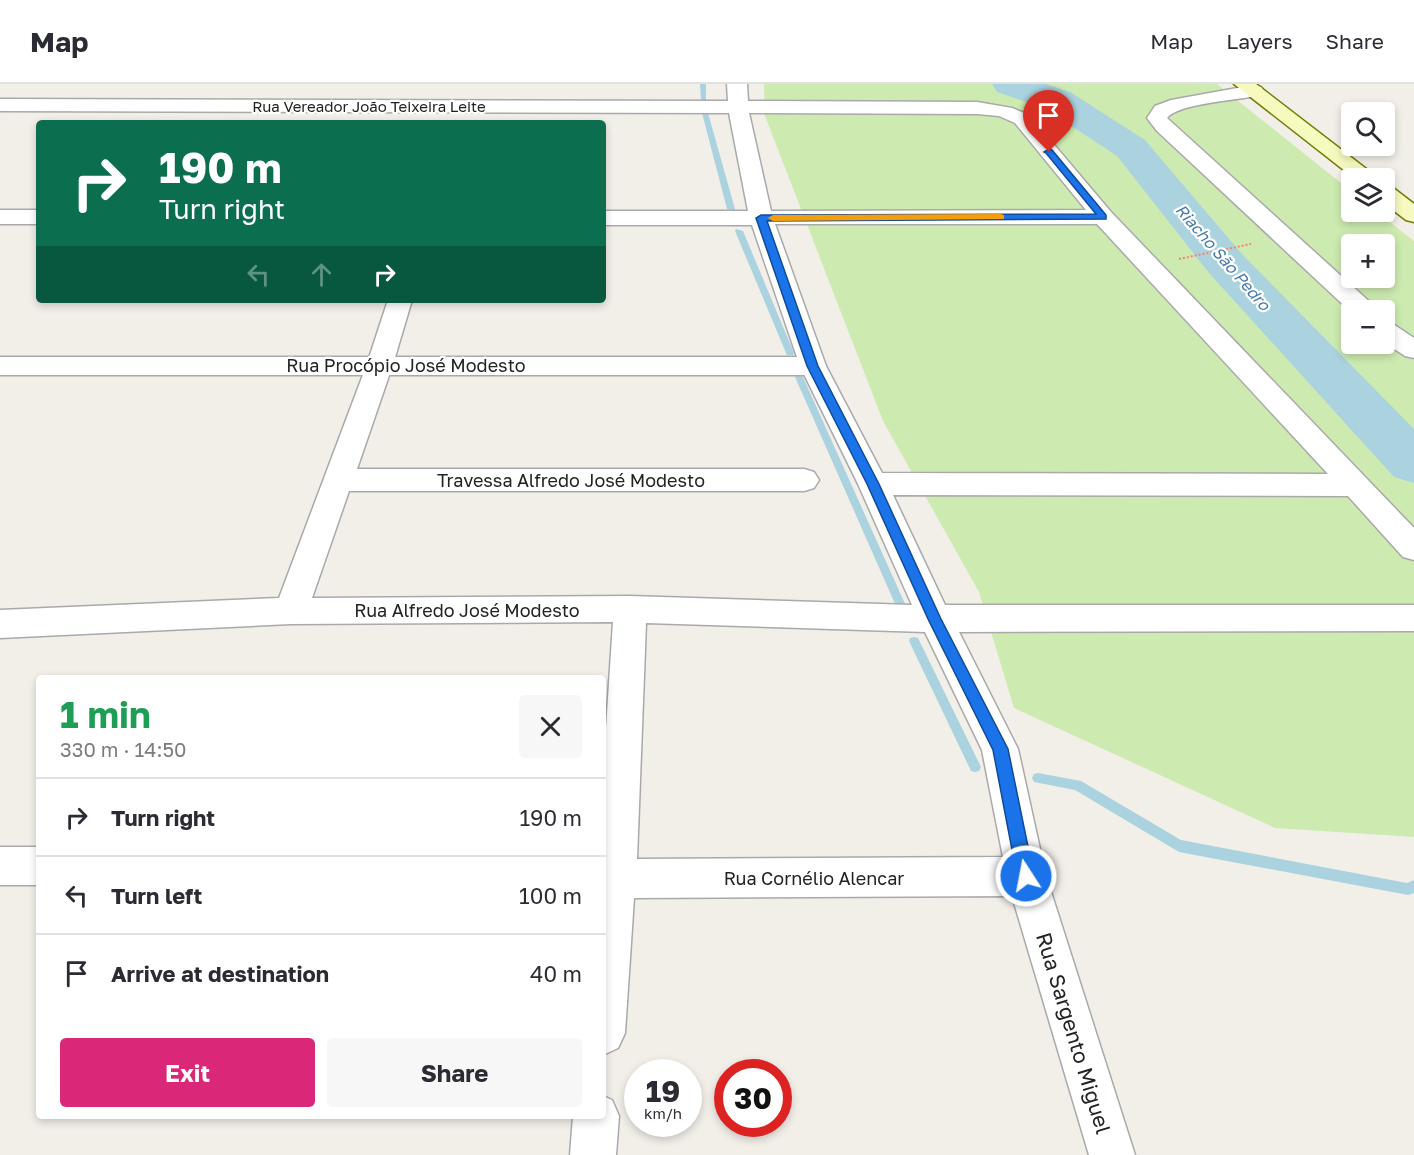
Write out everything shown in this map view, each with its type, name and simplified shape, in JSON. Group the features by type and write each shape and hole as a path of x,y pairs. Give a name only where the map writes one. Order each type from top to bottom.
{"main road":[{"path":"1249,88 1354,168"},
{"path":"1395,200 1414,215"}],"street":[{"path":"459,115 468,84"},
{"path":"1249,88 1178,104 1162,110 1157,118 1164,127 1352,300"},
{"name":"Rua Vereador João Teixeira Leite","path":"0,105 459,115 738,95 991,108 1007,111 1022,119 1103,217 1414,548"},
{"name":"Rua Sargento Miguel","path":"738,95 761,218 813,366 873,484 935,619 1000,749 1026,876 1112,1155"},
{"path":"0,217 36,217"},
{"path":"606,218 1103,217"},
{"path":"291,611 380,364 399,303"},
{"path":"1395,337 1414,350"},
{"name":"Rua Procópio José Modesto","path":"0,366 380,364 813,366"},
{"name":"Travessa Alfredo José Modesto","path":"338,480 804,480"},
{"path":"873,484 1355,484"},
{"path":"606,956 609,879 630,609"},
{"name":"Rua Alfredo José Modesto","path":"0,624 291,611 630,609 935,619 1414,618"},
{"path":"0,866 36,866"},
{"name":"Rua Cornélio Alencar","path":"609,879 1026,876"},
{"path":"593,1155 596,1119"}],"path":[{"path":"1192,256 1245,246"}],"green space":[{"path":"764,84 1217,84 1341,183 1341,222 1390,222 1414,241 1414,837 1275,828 1014,708 979,592 883,421 765,116"}],"waterway":[{"path":"703,84 704,101"},
{"name":"Riacho São Pedro","path":"1010,84 1057,100 1131,148 1225,263 1414,463"},
{"path":"705,113 731,209"},
{"path":"739,231 790,353"},
{"path":"799,377 901,606"},
{"path":"914,641 975,767"},
{"path":"1038,778 1077,785 1179,846 1408,889 1414,886"}],"slow traffic":[{"path":"773,218 1001,217"}],"route":[{"path":"1026,876 1000,749 935,619 873,484 813,366 761,218 1103,217 1049,152"}]}
